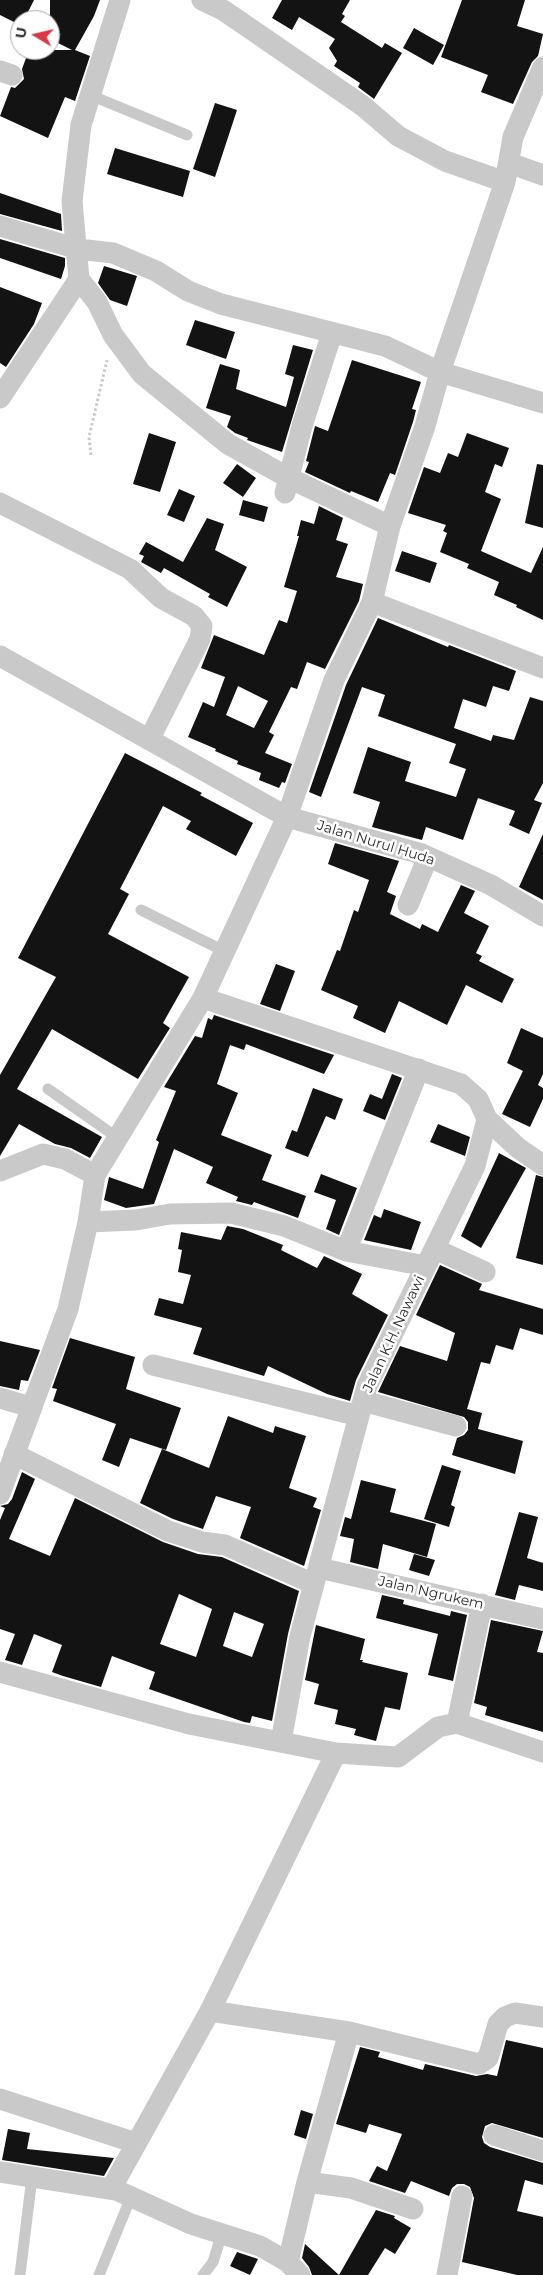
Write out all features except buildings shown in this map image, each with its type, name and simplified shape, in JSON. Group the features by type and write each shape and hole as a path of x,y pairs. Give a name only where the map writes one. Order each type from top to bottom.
{"street":[{"path":"120,0 81,125 73,193 79,278 97,302 114,335 142,374 195,418 228,444 287,485 390,526"},
{"path":"202,0 223,10 363,106 398,136 444,161 507,172 543,174"},
{"path":"0,1494 68,1309 88,1222 95,1175 202,998 287,817 334,680 372,602 390,526 425,426 440,372 507,172 513,137 543,67"},
{"path":"0,226 78,249 114,253 156,271 188,291 221,304 385,346 440,372 543,403"},
{"path":"0,398 79,278"},
{"path":"287,485 302,426 332,333"},
{"path":"0,503 130,569 161,598 194,616 202,626 200,638 149,740"},
{"path":"372,602 543,668"},
{"name":"Jalan Nurul Huda","path":"0,656 287,817 428,858 491,885 543,916"},
{"path":"408,905 428,858"},
{"path":"202,998 461,1084 478,1099 487,1119 518,1148 543,1165"},
{"path":"346,1251 418,1069"},
{"name":"Jalan K.H. Nawawi","path":"281,1742 300,1636 367,1386 475,1166 487,1119"},
{"path":"0,1171 43,1154 65,1159 95,1175"},
{"path":"88,1222 136,1220 170,1214 231,1213 284,1226 346,1251 430,1258 485,1272"},
{"path":"154,1365 456,1426"},
{"path":"0,1398 31,1408"},
{"path":"14,1454 168,1531 202,1542 225,1545 316,1576"},
{"name":"Jalan Ngrukem","path":"316,1576 482,1604 543,1620"},
{"path":"457,1723 482,1604"},
{"path":"0,1672 189,1724 336,1753 398,1757 438,1727 457,1723 543,1752"},
{"path":"122,2193 136,2143 210,2011 336,1753"},
{"path":"210,2011 349,2032 479,2064 488,2058 498,2024 505,2017 514,2013 543,2017"},
{"path":"0,2172 122,2193 191,2224 260,2246 294,2269 307,2182 349,2032"},
{"path":"0,2099 136,2143"},
{"path":"494,2135 543,2151"},
{"path":"307,2182 351,2188 413,2209"},
{"path":"447,2275 462,2196"}],"lane":[{"path":"90,96 187,135"},
{"path":"141,910 224,951"},
{"path":"48,1089 118,1138"},
{"path":"20,2275 32,2177"},
{"path":"99,2275 122,2193"},
{"path":"203,2275 213,2262 222,2234"}],"path":[{"path":"91,455 88,437 114,335"}]}
